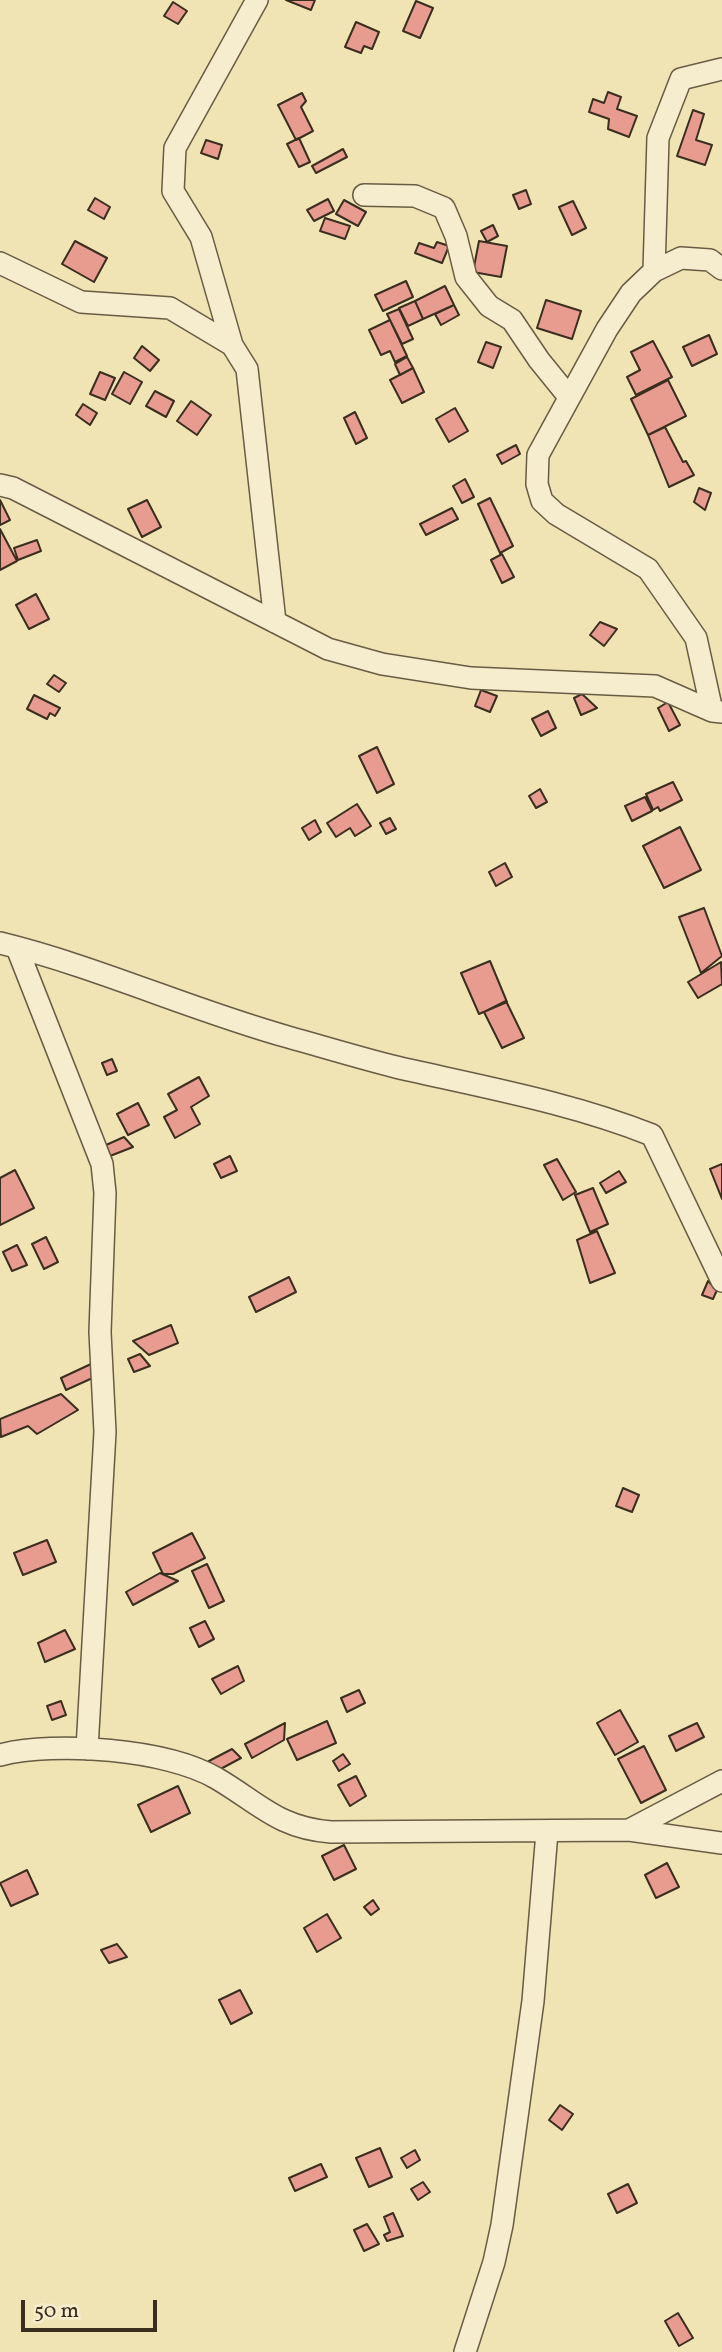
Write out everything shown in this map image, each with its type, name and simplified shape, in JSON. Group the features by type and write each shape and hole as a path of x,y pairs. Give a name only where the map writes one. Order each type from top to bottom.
{"street":[{"path":"257,0 175,148 173,191 201,237 232,345 247,369 275,622"},
{"path":"654,271 658,138 681,79 722,69"},
{"path":"364,195 415,196 443,208 456,236 466,277 489,306 512,320 569,397"},
{"path":"717,711 696,638 648,569 556,514 541,501 537,484 538,455 607,328 631,293 654,271 681,258 710,260 722,269"},
{"path":"0,263 80,302 170,308 232,345"},
{"path":"0,485 13,488 328,649 382,664 471,678 655,686 717,711"},
{"path":"9,946 242,1024 396,1067 510,1090 616,1121 652,1135 722,1282"},
{"path":"9,946 102,1164 105,1193 100,1332 105,1432 87,1749"},
{"path":"0,1755 22,1749 87,1749 171,1759 214,1777 286,1824 302,1830 629,1830 722,1843"},
{"path":"629,1830 722,1781"},
{"path":"465,2352 495,2262 502,2225 533,2001 547,1832"}],"building":[{"path":"286,0 315,0 311,10"},
{"path":"416,1 433,8 420,38 403,31"},
{"path":"173,2 187,11 178,24 164,16"},
{"path":"356,22 379,32 372,49 364,46 361,53 345,47"},
{"path":"608,92 621,97 617,109 637,116 629,137 608,129 609,119 589,112 593,99 604,103"},
{"path":"302,93 306,101 301,107 313,131 296,140 278,105"},
{"path":"693,110 704,114 696,140 712,145 705,165 677,156"},
{"path":"299,138 310,162 299,167 287,144"},
{"path":"206,140 222,145 218,159 201,153"},
{"path":"343,149 347,157 316,173 312,166"},
{"path":"526,190 531,204 519,209 513,195"},
{"path":"95,198 110,207 104,219 88,210"},
{"path":"328,199 334,211 314,221 307,210"},
{"path":"344,200 366,212 358,226 336,214"},
{"path":"573,201 586,228 572,235 559,207"},
{"path":"325,218 350,226 345,239 320,231"},
{"path":"493,225 498,236 487,242 481,231"},
{"path":"75,241 107,258 94,282 62,264"},
{"path":"479,241 507,246 501,277 473,272"},
{"path":"437,242 449,246 442,263 415,253 419,243 434,248"},
{"path":"406,281 413,297 383,311 375,295"},
{"path":"445,286 454,305 423,319 415,301"},
{"path":"546,300 581,311 572,339 537,328"},
{"path":"415,301 423,319 408,326 399,308"},
{"path":"454,305 459,315 441,325 435,314"},
{"path":"399,309 413,339 402,344 387,314"},
{"path":"390,320 407,356 395,362 390,351 381,355 369,330"},
{"path":"709,335 717,354 692,366 683,347"},
{"path":"653,341 672,377 636,395 627,377 640,370 631,352"},
{"path":"486,342 501,347 493,368 478,362"},
{"path":"142,346 159,360 150,371 134,358"},
{"path":"407,357 413,368 400,375 395,364"},
{"path":"413,368 424,392 402,403 390,380"},
{"path":"100,372 115,378 105,400 90,394"},
{"path":"124,372 142,382 130,404 112,394"},
{"path":"668,380 686,416 648,435 631,399"},
{"path":"155,391 174,401 166,417 146,406"},
{"path":"191,401 211,415 197,435 177,421"},
{"path":"83,404 97,413 90,425 76,415"},
{"path":"455,408 468,431 449,442 436,419"},
{"path":"355,412 367,438 356,444 344,418"},
{"path":"665,427 683,462 686,461 694,475 669,487 648,435"},
{"path":"516,445 520,454 502,464 497,455"},
{"path":"465,479 474,497 462,503 453,486"},
{"path":"699,488 711,493 705,510 694,502"},
{"path":"490,498 513,546 500,553 478,504"},
{"path":"0,500 10,520 0,525"},
{"path":"147,500 161,527 142,537 128,509"},
{"path":"452,508 458,519 426,535 420,524"},
{"path":"0,529 17,561 0,570"},
{"path":"37,540 41,551 18,560 14,548"},
{"path":"502,554 514,577 502,583 491,560"},
{"path":"36,594 49,619 29,629 16,605"},
{"path":"600,622 617,629 604,646 590,635"},
{"path":"54,675 66,683 59,692 47,684"},
{"path":"481,690 497,696 490,712 475,706"},
{"path":"582,694 597,708 581,715 574,698"},
{"path":"34,695 60,708 55,716 50,713 47,719 27,709"},
{"path":"668,702 680,725 669,731 658,708"},
{"path":"548,711 556,728 541,736 532,719"},
{"path":"377,747 394,784 377,793 359,756"},
{"path":"673,782 682,800 660,811 658,807 653,810 646,794"},
{"path":"540,789 547,802 536,808 529,796"},
{"path":"645,797 652,811 632,821 625,806"},
{"path":"357,804 371,826 355,836 350,828 336,837 327,823"},
{"path":"390,818 396,829 386,834 380,823"},
{"path":"315,820 321,832 309,840 302,828"},
{"path":"680,827 701,870 664,888 643,846"},
{"path":"505,863 512,877 496,886 489,872"},
{"path":"704,908 722,956 701,973 679,917"},
{"path":"490,961 507,1002 479,1014 461,973"},
{"path":"721,962 722,984 698,998 688,982"},
{"path":"506,1001 524,1038 502,1048 484,1012"},
{"path":"112,1059 117,1071 107,1075 102,1063"},
{"path":"199,1077 209,1096 191,1107 200,1124 175,1138 164,1117 177,1110 168,1094"},
{"path":"138,1103 149,1125 128,1135 117,1114"},
{"path":"124,1137 133,1147 110,1156 106,1145"},
{"path":"230,1156 237,1171 221,1178 214,1164"},
{"path":"557,1159 576,1192 563,1200 544,1165"},
{"path":"722,1164 722,1199 710,1169"},
{"path":"15,1170 34,1208 0,1225 0,1178"},
{"path":"619,1171 626,1182 606,1193 600,1183"},
{"path":"593,1188 608,1224 590,1232 575,1195"},
{"path":"597,1231 615,1273 590,1283 577,1240"},
{"path":"46,1237 58,1262 44,1269 32,1244"},
{"path":"17,1245 27,1265 12,1271 3,1252"},
{"path":"289,1277 296,1292 256,1312 249,1297"},
{"path":"708,1281 717,1290 713,1299 702,1295"},
{"path":"171,1325 178,1343 149,1355 133,1341"},
{"path":"140,1354 150,1366 134,1372 128,1359"},
{"path":"91,1364 97,1376 66,1390 61,1378"},
{"path":"61,1394 78,1410 37,1434 28,1426 1,1437 0,1419"},
{"path":"623,1488 639,1495 632,1512 616,1506"},
{"path":"192,1533 205,1558 173,1574 163,1574 153,1553"},
{"path":"47,1540 56,1562 23,1575 14,1553"},
{"path":"207,1564 224,1601 209,1608 192,1571"},
{"path":"160,1573 178,1581 133,1605 126,1592"},
{"path":"205,1621 214,1639 199,1647 190,1628"},
{"path":"65,1630 75,1649 45,1662 38,1643"},
{"path":"238,1666 244,1681 221,1694 212,1679"},
{"path":"359,1690 365,1703 347,1712 341,1698"},
{"path":"61,1701 66,1715 52,1720 47,1706"},
{"path":"620,1710 638,1742 615,1755 597,1723"},
{"path":"327,1721 336,1743 297,1760 287,1739"},
{"path":"285,1723 284,1740 252,1758 245,1744"},
{"path":"697,1723 704,1737 676,1751 669,1736"},
{"path":"644,1746 666,1790 641,1803 618,1759"},
{"path":"232,1749 241,1758 215,1772 209,1761"},
{"path":"343,1754 350,1764 339,1771 333,1761"},
{"path":"356,1776 366,1796 350,1806 338,1785"},
{"path":"178,1786 190,1813 151,1832 138,1805"},
{"path":"344,1845 356,1869 334,1880 322,1856"},
{"path":"667,1863 679,1887 656,1898 645,1875"},
{"path":"27,1870 38,1894 11,1906 0,1883"},
{"path":"373,1900 379,1909 371,1915 364,1907"},
{"path":"327,1914 341,1938 317,1952 304,1928"},
{"path":"117,1944 127,1957 109,1963 101,1950"},
{"path":"240,1990 252,2013 231,2024 219,2000"},
{"path":"560,2105 573,2114 562,2130 549,2120"},
{"path":"380,2148 392,2177 369,2187 356,2158"},
{"path":"415,2150 420,2160 407,2168 401,2158"},
{"path":"321,2164 327,2177 295,2191 289,2178"},
{"path":"423,2182 430,2192 418,2200 411,2189"},
{"path":"628,2184 637,2203 617,2213 608,2194"},
{"path":"393,2213 403,2236 387,2241 384,2235 390,2232 384,2217"},
{"path":"367,2224 379,2244 364,2251 354,2230"},
{"path":"678,2313 693,2338 679,2346 665,2321"}]}
